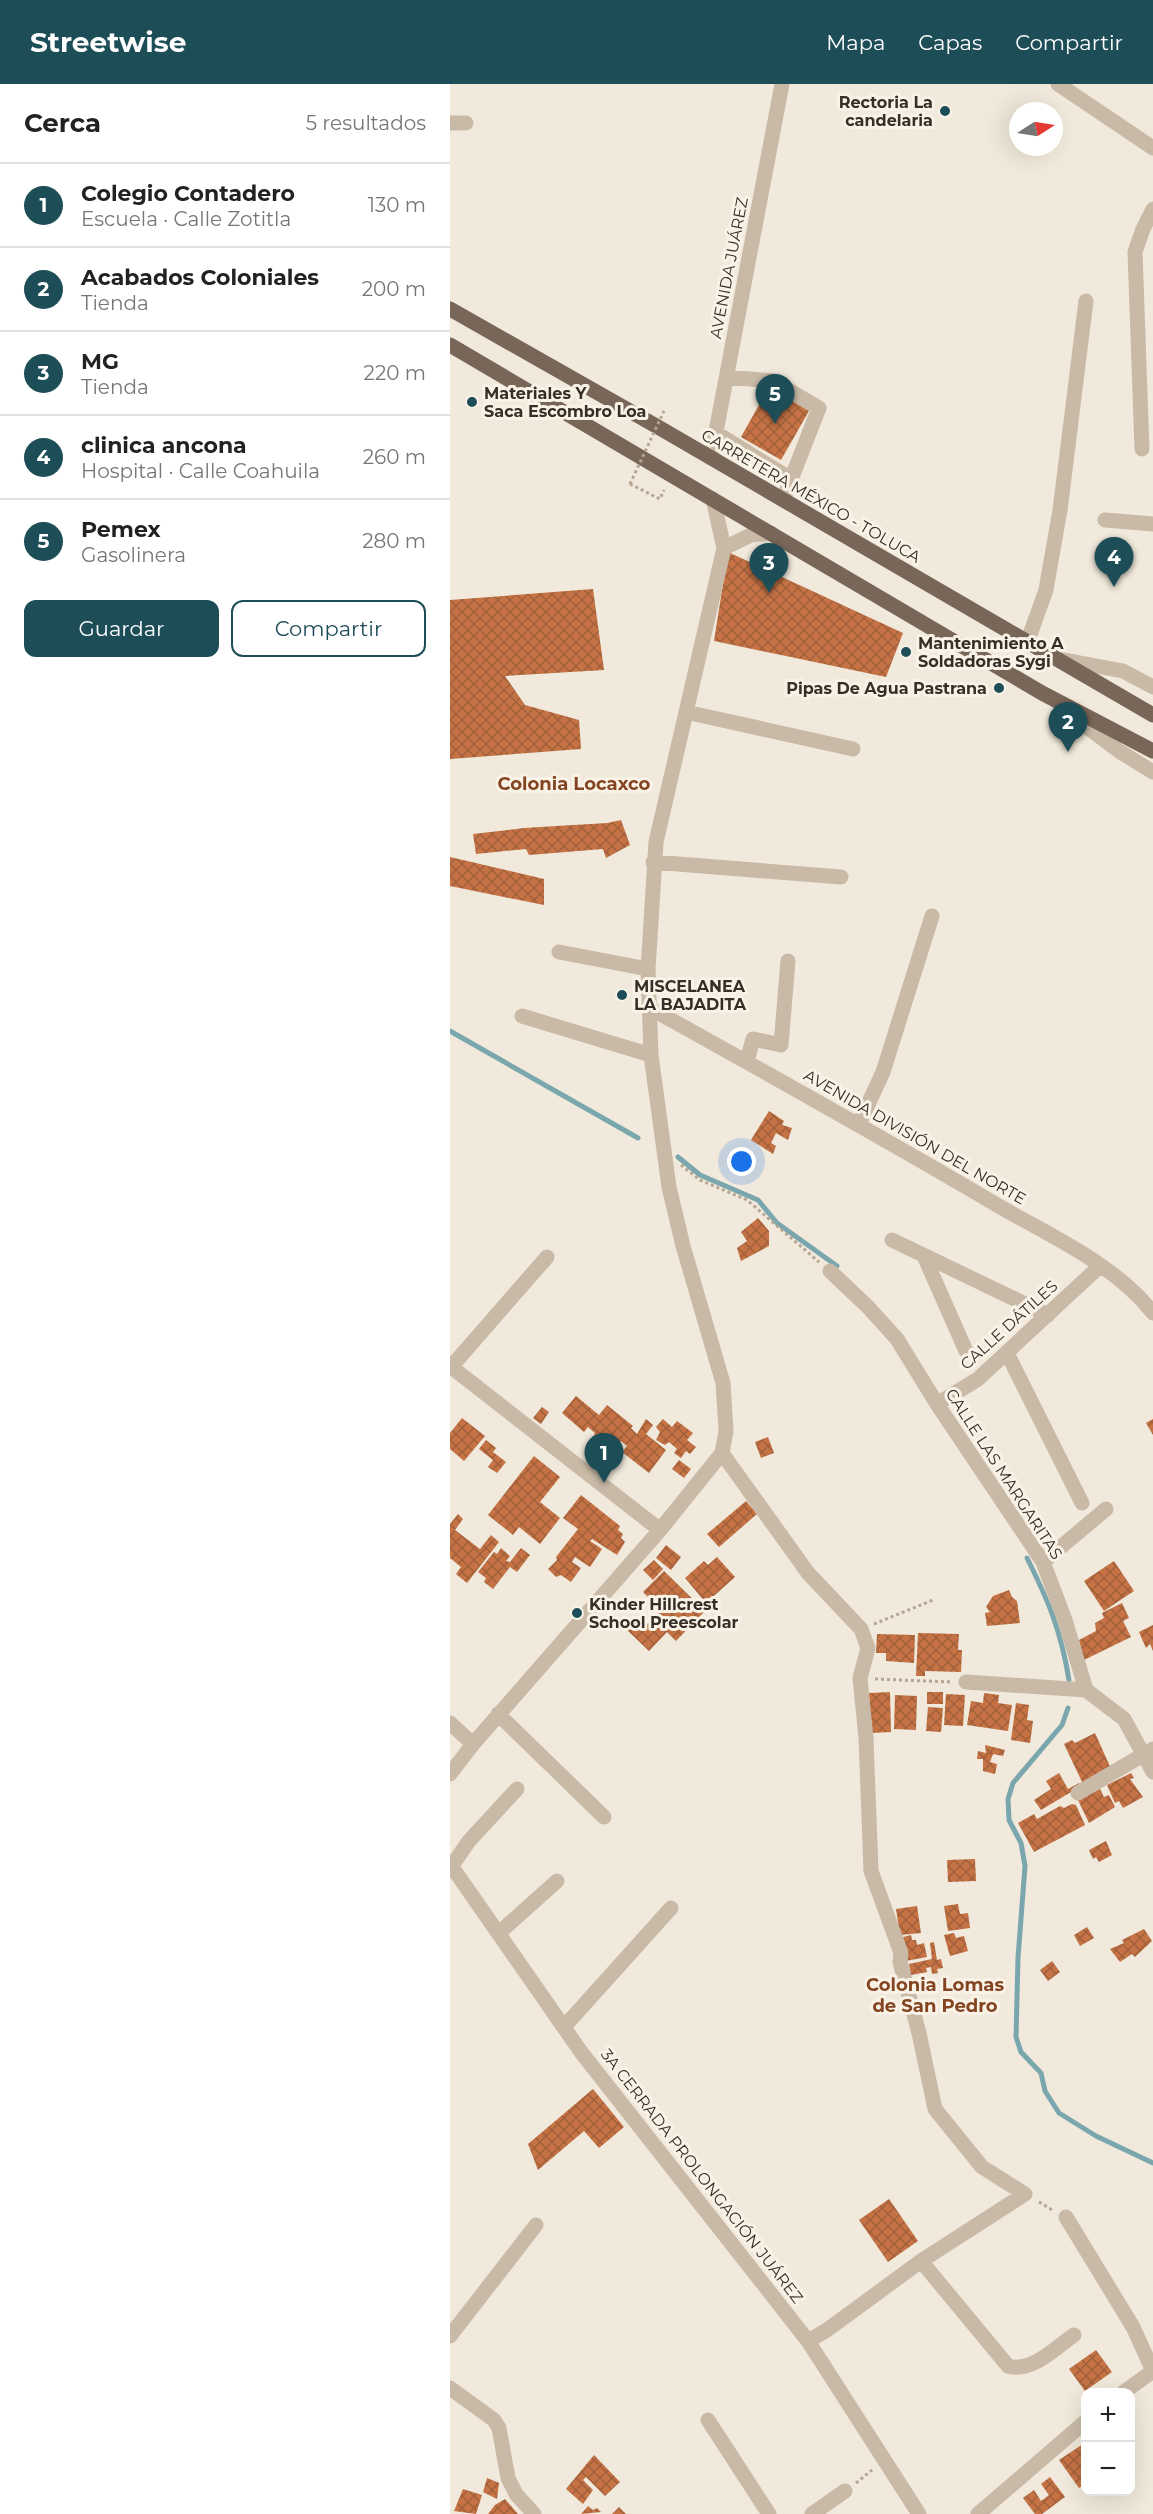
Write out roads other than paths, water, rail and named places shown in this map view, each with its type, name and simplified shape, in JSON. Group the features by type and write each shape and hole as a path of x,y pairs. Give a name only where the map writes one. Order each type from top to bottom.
{"main road":[{"name":"CARRETERA MÉXICO - TOLUCA","path":"450,309 711,458 1153,716"},
{"path":"450,345 1042,693 1153,751"}],"street":[{"name":"AVENIDA JUÁREZ","path":"711,458 782,84"},
{"path":"1058,84 1153,148"},
{"path":"450,123 466,123"},
{"path":"1142,449 1135,252 1153,209"},
{"path":"1027,643 1046,590 1060,510 1086,301"},
{"path":"727,377 773,381 819,408 783,500"},
{"path":"716,434 791,479"},
{"path":"450,1774 473,1743 660,1530 722,1453 726,1431 723,1383 682,1246 669,1187 651,1055 648,1007 648,969 660,864 686,712 724,548 713,499"},
{"path":"1106,520 1153,524"},
{"path":"724,548 751,535 771,533"},
{"path":"1054,658 1123,671 1153,687"},
{"path":"1042,693 1119,751 1153,772"},
{"path":"686,712 853,749"},
{"path":"660,864 840,877"},
{"path":"859,1124 883,1072 932,916"},
{"path":"559,952 648,969"},
{"path":"747,1061 753,1039 781,1045 788,961"},
{"name":"AVENIDA DIVISIÓN DEL NORTE","path":"648,1007 859,1124 1100,1266 1142,1299 1153,1313"},
{"path":"522,1016 651,1055"},
{"path":"892,1240 1048,1315"},
{"path":"924,1256 966,1351"},
{"path":"547,1257 451,1366 660,1530"},
{"name":"CALLE DÁTILES","path":"937,1404 978,1380 1100,1266"},
{"name":"CALLE LAS MARGARITAS","path":"830,1271 897,1338 937,1404 1043,1562 1065,1620 1086,1690"},
{"path":"1007,1353 1082,1503"},
{"path":"722,1453 808,1574 861,1629 868,1648 860,1678 866,1738 871,1871 901,1953 900,1962 919,2033 935,2109 982,2167 1025,2194 921,2261 827,2330 808,2341"},
{"path":"1043,1562 1106,1509"},
{"path":"966,1682 1086,1690 1124,1719 1149,1751 1153,1772"},
{"path":"498,1714 604,1817"},
{"path":"450,1723 473,1743"},
{"path":"1078,1793 1149,1751"},
{"path":"451,1865 469,1841 517,1789"},
{"name":"3A CERRADA PROLONGACIÓN JUÁREZ","path":"451,1865 564,2028 808,2341 919,2514"},
{"path":"499,1933 557,1881"},
{"path":"564,2028 670,1908"},
{"path":"1066,2217 1133,2327 1153,2371 1130,2388"},
{"path":"450,2336 536,2225"},
{"path":"921,2261 1008,2366 1018,2369 1030,2366 1074,2335"},
{"path":"450,2388 494,2420 499,2428 508,2478 516,2494 534,2514"},
{"path":"708,2420 769,2514"},
{"path":"978,2514 1081,2425"},
{"path":"812,2514 845,2491"}],"waterway":[{"path":"450,1031 638,1138"},
{"path":"678,1157 700,1175 758,1200 777,1223 837,1266"},
{"path":"1027,1558 1053,1617 1069,1680"},
{"path":"1068,1708 1062,1725 1013,1783 1008,1799 1009,1820 1021,1843 1025,1866 1018,1958 1016,2037 1021,2052 1041,2073 1045,2091 1059,2113 1096,2136 1153,2163"}],"place":[{"name":"Rectoria La candelaria","path":"945,111"},
{"name":"Materiales Y Saca Escombro Loa","path":"472,402"},
{"name":"Pemex","path":"775,424"},
{"name":"clinica ancona","path":"1114,587"},
{"name":"MG","path":"769,593"},
{"name":"Mantenimiento A Soldadoras Sygi","path":"906,652"},
{"name":"Pipas De Agua Pastrana","path":"999,688"},
{"name":"Acabados Coloniales","path":"1068,752"},
{"name":"MISCELANEA LA BAJADITA","path":"622,995"},
{"name":"Colegio Contadero","path":"604,1483"},
{"name":"Kinder Hillcrest School Preescolar","path":"577,1613"}],"district":[{"name":"Colonia Locaxco","path":"574,784"},
{"name":"Colonia Lomas de San Pedro","path":"935,1995"}]}
